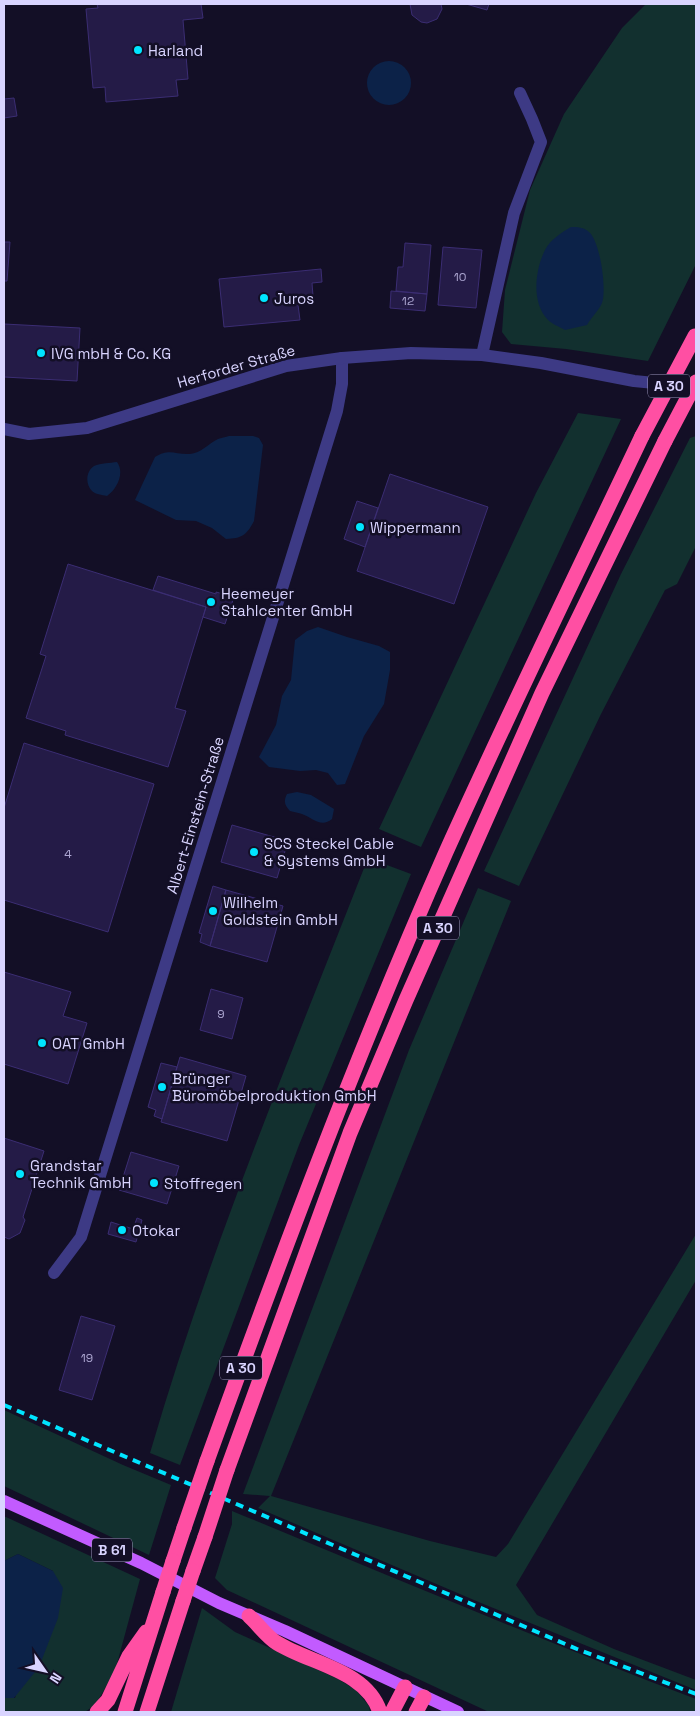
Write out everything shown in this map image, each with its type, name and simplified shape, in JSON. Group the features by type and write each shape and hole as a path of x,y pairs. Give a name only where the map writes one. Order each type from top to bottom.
{"highway":[{"name":"A 30","path":"125,1712 207,1461 275,1274 380,1008 446,853 521,687 642,436 696,335"},
{"name":"A 30","path":"147,1712 227,1470 350,1134 406,1000 542,693 665,441 696,382"},
{"path":"249,1616 276,1643 356,1680 369,1691 380,1712"},
{"path":"97,1712 108,1700 129,1656 153,1623"},
{"path":"392,1712 405,1687"},
{"path":"151,1712 154,1690"},
{"path":"416,1712 424,1697"}],"main road":[{"name":"B 61","path":"4,1501 141,1563 219,1603 424,1697"},
{"path":"424,1697 458,1712"}],"street":[{"path":"482,355 514,213 541,142 520,94"},
{"name":"Herforder Straße","path":"4,429 29,434 86,428 286,366 342,358 411,352 482,355 541,363 634,381 696,387"},
{"name":"Albert-Einstein-Straße","path":"54,1273 81,1237 337,411 342,384 342,358"}],"green space":[{"path":"646,4 696,4 696,264 648,361 566,349 511,344 502,332 505,290 530,190 564,114 622,28"},
{"path":"578,413 621,419 421,847 379,829 536,493"},
{"path":"696,436 696,546 677,584 665,590 601,714 519,886 484,871 621,574 690,438"},
{"path":"368,858 411,874 299,1145 180,1465 150,1453 173,1377 252,1153"},
{"path":"478,888 511,901 271,1496 430,1541 496,1557 508,1544 696,1234 696,1280 516,1585 537,1615 614,1649 696,1680 696,1690 481,1603 258,1508 270,1496 243,1494 409,1050"},
{"path":"4,1410 171,1485 149,1555 4,1486"},
{"path":"232,1511 521,1630 696,1699 696,1712 489,1712 227,1590 215,1578 232,1524"},
{"path":"4,1517 140,1579 115,1671 96,1704 85,1712 4,1712 4,1698 15,1698 53,1571 18,1554 4,1561"},
{"path":"202,1608 235,1632 338,1679 356,1690 369,1706 370,1712 171,1712"}],"water":[{"path":"389,61 401,65 407,71 411,83 407,95 401,101 389,105 377,101 371,95 367,83 371,71 377,65"},
{"path":"571,227 585,229 593,237 602,266 604,287 601,306 587,325 565,330 550,321 543,313 539,305 536,286 539,267 547,246 553,239"},
{"path":"229,436 253,436 259,438 263,445 254,521 243,535 226,539 212,528 196,521 176,520 135,500 155,457 169,452 194,453 218,439"},
{"path":"117,462 120,476 114,489 107,496 92,491 87,481 91,468 100,464"},
{"path":"318,627 379,646 390,652 390,670 384,704 364,736 345,784 337,785 328,773 316,770 300,771 269,767 259,757 276,725 282,696 291,680 295,640 307,631"},
{"path":"297,792 311,795 334,809 332,819 324,823 290,811 285,803 285,799 287,794"},
{"path":"18,1554 53,1571 63,1588 58,1618 39,1667 14,1698 4,1698 4,1561"}],"building":[{"name":"Harland","path":"97,4 201,4 203,18 183,20 188,79 176,80 178,96 106,102 105,87 93,88 86,9 98,8"},
{"path":"410,4 441,4 442,9 437,19 427,23 421,22 412,15"},
{"path":"466,4 489,4 487,10"},
{"path":"14,98 17,116 4,118 4,99"},
{"path":"4,242 10,242 7,281 4,281"},
{"path":"405,243 431,245 427,294 396,291 398,267 403,267"},
{"path":"443,247 482,250 476,308 438,305"},
{"name":"Juros","path":"321,269 322,282 312,283 313,296 307,297 307,304 298,305 300,320 224,327 219,279"},
{"path":"391,291 427,294 425,311 390,308"},
{"name":"IVG mbH & Co. KG","path":"4,324 80,328 77,381 4,377"},
{"path":"390,474 488,507 454,604 357,571"},
{"name":"Wippermann","path":"357,501 378,508 365,547 344,539"},
{"path":"68,564 206,607 175,708 186,711 168,767 65,735 66,731 26,718 46,656 40,654"},
{"name":"Heemeyer Stahlcenter GmbH","path":"158,576 216,594 216,592 234,597 225,624 203,617 206,607 153,590"},
{"path":"24,743 154,784 108,932 4,900 4,808"},
{"name":"SCS Steckel Cable & Systems GmbH","path":"232,825 288,841 277,878 221,862"},
{"name":"Wilhelm Goldstein GmbH","path":"213,886 226,890 210,946 200,942 202,934 199,933"},
{"path":"226,890 283,906 267,962 210,946"},
{"name":"OAT GmbH","path":"4,972 71,992 63,1016 87,1023 68,1084 4,1064"},
{"path":"211,989 243,998 232,1039 200,1030"},
{"path":"180,1057 246,1076 227,1141 161,1122"},
{"name":"Brünger Büromöbelproduktion GmbH","path":"161,1063 177,1067 162,1119 154,1116 156,1110 148,1107"},
{"name":"Grandstar Technik GmbH","path":"4,1138 44,1151 23,1217 25,1220 20,1233 9,1239 4,1237"},
{"path":"131,1152 179,1166 167,1204 119,1190"},
{"path":"137,1218 142,1220 136,1242 108,1234 111,1222 133,1229"},
{"path":"81,1316 115,1326 92,1400 59,1390"}],"railway":[{"path":"4,1405 577,1649 696,1694"}],"place":[{"name":"Harland","path":"138,50"},
{"name":"Juros","path":"264,298"},
{"name":"IVG mbH & Co. KG","path":"41,353"},
{"name":"Wippermann","path":"360,527"},
{"name":"Heemeyer Stahlcenter GmbH","path":"211,602"},
{"name":"SCS Steckel Cable & Systems GmbH","path":"254,852"},
{"name":"Wilhelm Goldstein GmbH","path":"213,911"},
{"name":"OAT GmbH","path":"42,1043"},
{"name":"Brünger Büromöbelproduktion GmbH","path":"162,1087"},
{"name":"Grandstar Technik GmbH","path":"20,1174"},
{"name":"Stoffregen","path":"154,1183"},
{"name":"Otokar","path":"122,1230"}]}
